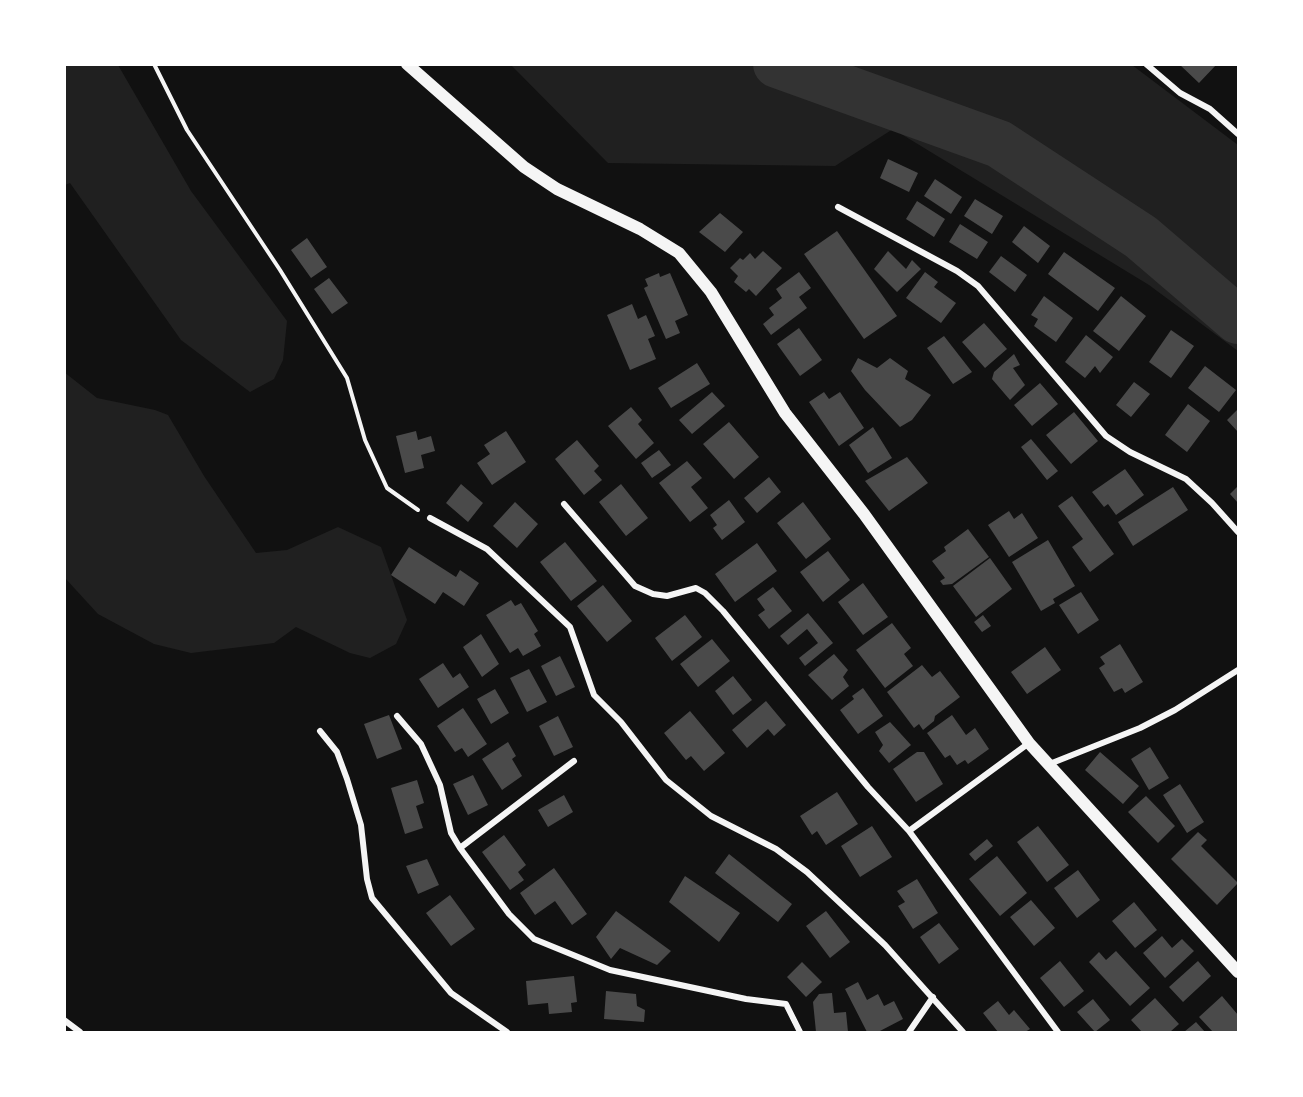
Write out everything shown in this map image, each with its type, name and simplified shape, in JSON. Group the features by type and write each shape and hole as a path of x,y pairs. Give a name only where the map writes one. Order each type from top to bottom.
{"main road":[{"path":"407,64 524,167 557,189 640,229 679,253 711,292 785,413 864,514 1029,743 1239,972"}],"street":[{"path":"1146,64 1180,93 1210,109 1239,134"},
{"path":"838,207 957,271 978,286 1106,436 1130,452 1186,479 1239,532"},
{"path":"564,504 635,586 653,594 667,596 696,588 705,593 909,831 1058,1032"},
{"path":"430,518 487,549 570,627 594,695 621,722 666,780 711,816 776,849 807,872 885,945 963,1032"},
{"path":"1047,765 1067,754 1140,728 1175,710 1239,670"},
{"path":"397,716 421,744 440,785 451,833 460,848 509,914 534,939 610,970 746,999 786,1004 801,1032"},
{"path":"320,731 337,752 347,778 361,825 367,879 372,898 451,993 507,1032"},
{"path":"909,831 1029,743"},
{"path":"460,848 574,761"},
{"path":"909,1032 933,997"},
{"path":"64,1020 80,1032"}],"path":[{"path":"154,64 187,130 280,270 347,378 365,440 387,488 430,518"}],"shaded area":[{"path":"65,64 118,65 191,191 287,321 283,360 274,379 250,392 181,340 70,183 65,185"},
{"path":"511,65 1132,65 1238,145 1238,351 1149,285 893,129 835,166 608,163"},
{"path":"64,372 97,398 155,410 168,415 204,476 256,553 287,550 338,527 381,547 407,620 396,644 370,658 350,653 296,627 274,643 191,653 154,644 98,614 65,578"}],"building":[{"path":"1179,64 1217,64 1199,83"},
{"path":"888,159 918,173 909,192 880,178"},
{"path":"935,179 962,197 951,214 924,196"},
{"path":"975,199 1003,216 992,234 964,216"},
{"path":"917,201 945,219 934,237 906,219"},
{"path":"720,213 743,232 725,252 699,232"},
{"path":"960,224 988,242 977,259 949,242"},
{"path":"1024,226 1050,246 1038,263 1012,242"},
{"path":"837,231 897,316 864,339 804,254"},
{"path":"307,238 327,267 311,278 291,250"},
{"path":"763,251 782,268 756,296 749,289 746,292 734,282 738,276 730,268 740,258 743,260 750,253 755,259"},
{"path":"888,251 906,269 912,260 921,269 897,292 874,269"},
{"path":"1064,252 1115,288 1098,311 1048,274"},
{"path":"1001,256 1027,275 1015,292 989,272"},
{"path":"799,272 811,288 799,297 807,308 771,335 763,324 774,315 769,308 782,298 776,289"},
{"path":"925,272 938,282 934,287 956,303 941,323 906,298"},
{"path":"659,273 660,277 670,273 688,315 675,321 680,333 666,339 644,288 648,286 645,279"},
{"path":"329,278 348,303 332,314 314,289"},
{"path":"1044,296 1073,318 1056,342 1034,326 1038,319 1031,315"},
{"path":"1121,296 1146,316 1119,351 1093,331"},
{"path":"632,304 638,319 646,315 655,336 648,339 656,359 630,370 607,315"},
{"path":"984,323 1007,349 985,368 962,342"},
{"path":"799,328 822,360 800,376 777,344"},
{"path":"1171,330 1194,346 1171,378 1149,362"},
{"path":"1086,335 1113,357 1100,373 1095,366 1085,378 1065,362"},
{"path":"944,336 972,372 953,384 927,348"},
{"path":"1014,354 1020,365 1013,368 1025,385 1010,400 992,379 994,372"},
{"path":"858,358 877,368 890,358 908,371 905,379 931,395 912,420 900,427 865,390 851,371"},
{"path":"697,363 710,384 671,408 658,388"},
{"path":"1205,366 1236,390 1219,412 1188,388"},
{"path":"1134,382 1150,394 1131,417 1116,405"},
{"path":"1040,383 1058,404 1032,426 1014,405"},
{"path":"712,392 725,406 692,434 679,420"},
{"path":"824,392 829,399 840,392 864,428 839,446 809,402"},
{"path":"1188,404 1210,421 1187,452 1165,435"},
{"path":"631,407 642,420 638,424 654,443 636,459 608,426"},
{"path":"1238,409 1238,432 1227,420"},
{"path":"1074,412 1098,441 1071,464 1046,435"},
{"path":"729,422 759,457 734,479 703,444"},
{"path":"873,427 892,458 868,473 849,445"},
{"path":"416,431 418,440 431,436 435,451 421,455 424,468 405,473 396,436"},
{"path":"506,431 526,462 492,485 477,463 490,454 484,445"},
{"path":"1031,439 1058,471 1047,480 1021,447"},
{"path":"577,440 599,466 594,471 602,480 584,495 555,459"},
{"path":"659,450 671,465 652,478 641,463"},
{"path":"907,457 928,483 889,511 865,481"},
{"path":"687,461 702,478 691,487 708,508 690,522 659,483"},
{"path":"1125,469 1144,495 1116,515 1108,504 1104,507 1092,492"},
{"path":"769,477 781,492 757,513 744,498"},
{"path":"461,484 483,503 468,522 446,503"},
{"path":"621,484 648,518 626,536 599,502"},
{"path":"1238,486 1238,503 1230,494"},
{"path":"1173,487 1188,510 1133,546 1118,522"},
{"path":"1072,496 1114,554 1090,572 1072,547 1083,539 1058,506"},
{"path":"729,500 745,522 722,540 713,528 717,525 710,515"},
{"path":"515,502 538,524 517,548 493,526"},
{"path":"803,502 831,539 806,559 777,523"},
{"path":"1009,511 1014,519 1022,513 1038,538 1009,557 988,525"},
{"path":"968,529 989,557 952,584 943,585 940,581 945,578 932,561 946,551 944,547"},
{"path":"1048,540 1075,586 1053,599 1055,603 1041,611 1012,562"},
{"path":"565,542 597,581 571,601 540,562"},
{"path":"757,543 777,571 735,602 715,574"},
{"path":"409,547 456,577 460,570 479,583 464,606 443,592 435,604 391,575"},
{"path":"828,551 850,580 823,602 800,572"},
{"path":"990,558 1012,589 976,617 953,586"},
{"path":"863,583 888,617 863,635 838,602"},
{"path":"603,585 632,621 607,642 577,606"},
{"path":"773,587 792,611 769,629 758,615 765,610 757,599"},
{"path":"1081,592 1099,620 1078,634 1059,605"},
{"path":"511,600 515,606 521,603 538,631 534,634 541,646 523,656 518,648 510,653 486,615"},
{"path":"808,613 833,643 805,666 799,658 818,643 807,629 788,645 780,636"},
{"path":"685,615 702,637 672,661 655,638"},
{"path":"983,615 991,626 982,632 974,622"},
{"path":"892,623 911,648 904,654 913,666 885,688 856,650"},
{"path":"481,634 499,664 482,677 463,647"},
{"path":"712,639 730,661 698,687 680,664"},
{"path":"1120,644 1143,682 1125,693 1122,688 1114,692 1099,668 1105,664 1100,657"},
{"path":"1045,647 1061,670 1027,694 1011,672"},
{"path":"834,654 848,670 843,677 849,686 832,700 808,675"},
{"path":"560,656 575,687 556,696 541,666"},
{"path":"443,663 453,678 460,673 469,687 438,708 419,679"},
{"path":"922,665 932,677 940,671 960,697 935,716 934,721 923,730 919,724 914,728 887,692"},
{"path":"529,669 547,702 527,712 510,678"},
{"path":"733,676 752,700 733,715 715,691"},
{"path":"863,688 883,716 858,734 840,710 854,699 852,696"},
{"path":"495,689 509,713 491,724 477,699"},
{"path":"766,701 786,725 774,736 768,729 747,748 732,730"},
{"path":"463,708 487,744 468,757 462,748 455,752 437,726"},
{"path":"690,711 725,753 704,771 691,756 686,760 664,733"},
{"path":"389,715 402,749 377,759 364,724"},
{"path":"952,715 966,735 975,728 989,749 968,764 965,760 957,765 950,755 945,758 927,733"},
{"path":"558,716 573,747 554,756 539,726"},
{"path":"890,722 911,745 889,763 879,751 883,745 875,732"},
{"path":"508,742 516,756 512,759 522,776 502,790 482,759"},
{"path":"1150,747 1169,778 1149,790 1131,759"},
{"path":"917,752 924,752 943,784 916,802 893,769"},
{"path":"1100,752 1139,786 1123,804 1085,770"},
{"path":"473,775 488,805 468,815 453,784"},
{"path":"417,780 424,803 416,806 423,828 405,834 391,788"},
{"path":"1180,784 1204,822 1187,833 1163,795"},
{"path":"837,792 858,824 826,845 817,831 812,835 800,816"},
{"path":"564,795 573,812 548,827 538,810"},
{"path":"1146,796 1175,826 1158,843 1128,812"},
{"path":"872,826 892,857 860,877 841,846"},
{"path":"1038,826 1069,865 1047,882 1017,842"},
{"path":"1198,832 1207,840 1201,846 1238,883 1217,905 1171,859"},
{"path":"504,835 526,865 518,872 524,880 510,890 482,852"},
{"path":"987,839 993,846 975,861 969,854"},
{"path":"729,854 792,904 778,922 715,873"},
{"path":"997,856 1027,893 1000,916 969,879"},
{"path":"427,859 439,885 418,894 406,866"},
{"path":"554,868 587,914 572,925 555,901 535,915 520,893"},
{"path":"1078,870 1100,900 1077,918 1054,888"},
{"path":"685,876 740,913 719,942 669,902"},
{"path":"917,879 938,913 913,929 898,906 905,902 897,891"},
{"path":"450,895 475,929 451,946 426,913"},
{"path":"1031,900 1055,928 1034,946 1010,917"},
{"path":"1134,902 1157,930 1135,948 1112,921"},
{"path":"616,911 671,951 657,965 620,948 611,959 596,937"},
{"path":"826,911 850,942 830,958 806,926"},
{"path":"939,923 959,949 939,964 920,937"},
{"path":"1162,936 1172,948 1182,939 1194,951 1165,978 1143,953"},
{"path":"1116,951 1150,988 1130,1006 1089,962 1099,952 1106,960"},
{"path":"1060,961 1084,991 1064,1007 1040,978"},
{"path":"1198,961 1211,976 1183,1002 1169,987"},
{"path":"802,962 822,982 806,997 787,977"},
{"path":"574,976 577,1002 571,1003 572,1012 549,1014 548,1003 528,1005 526,981"},
{"path":"858,982 867,1000 878,994 884,1006 894,1001 903,1019 878,1032 867,1032 845,989"},
{"path":"606,991 636,994 637,1006 645,1010 644,1022 604,1019"},
{"path":"832,993 834,1013 846,1012 848,1032 816,1032 813,1002 819,994"},
{"path":"1222,996 1238,1015 1238,1032 1213,1032 1199,1017"},
{"path":"1155,998 1179,1024 1170,1032 1142,1032 1131,1020"},
{"path":"1093,999 1110,1020 1095,1032 1077,1012"},
{"path":"998,1001 1009,1015 1014,1010 1030,1029 1025,1032 998,1032 983,1013"},
{"path":"1196,1022 1205,1032 1184,1032"}],"waterway":[{"path":"777,64 999,144 1141,237 1238,320"}]}
